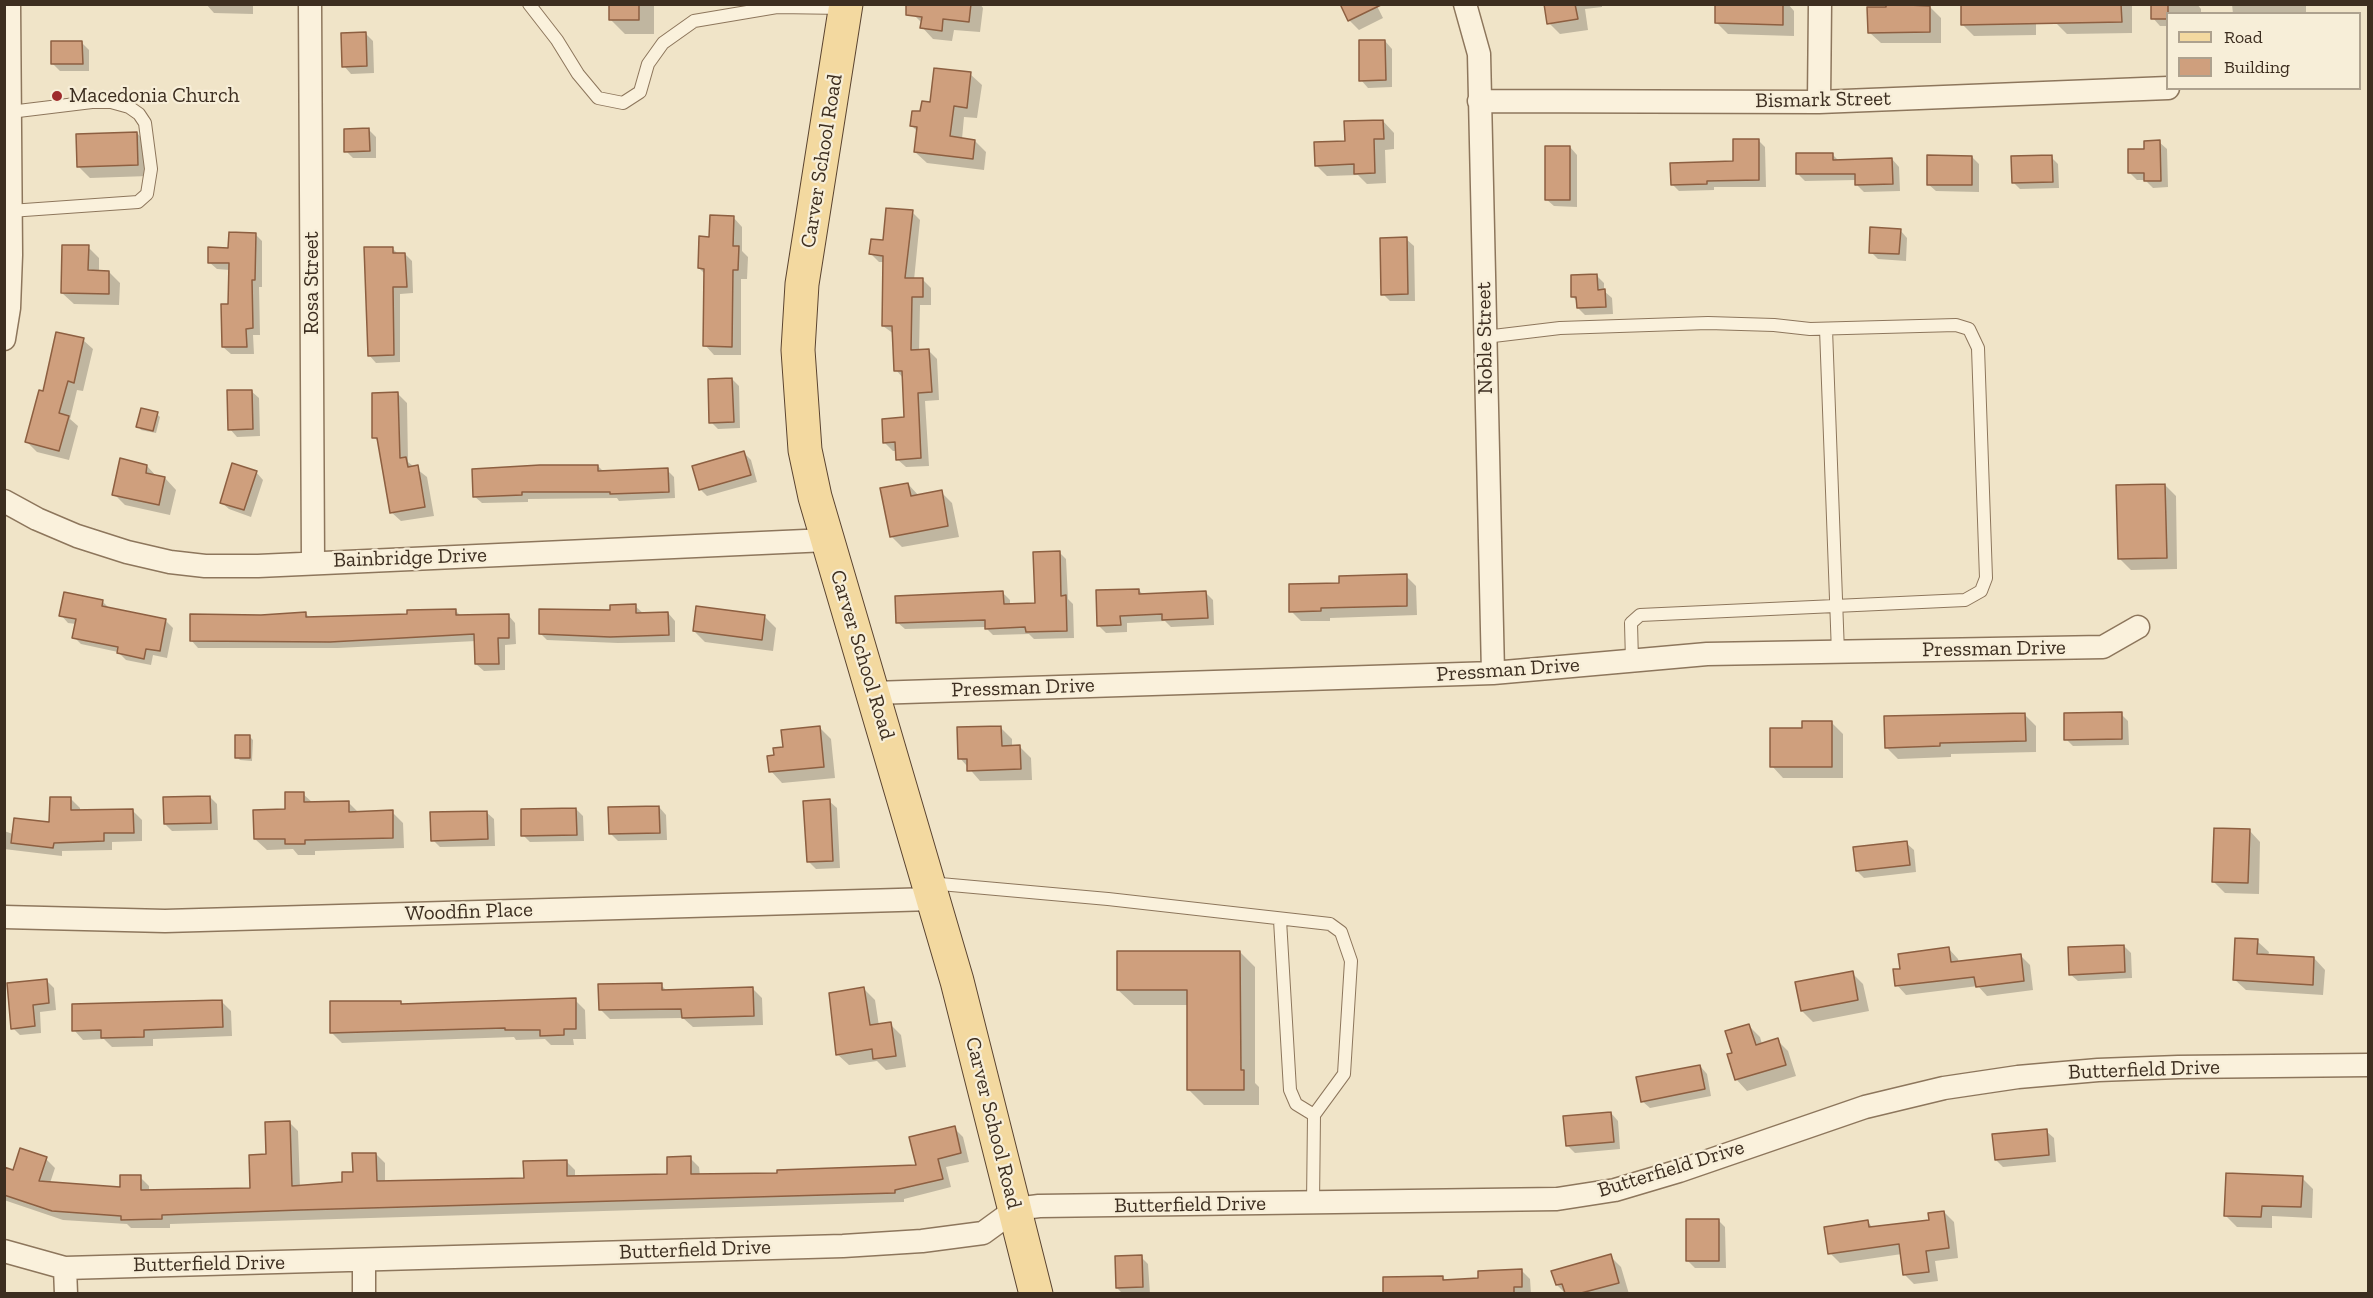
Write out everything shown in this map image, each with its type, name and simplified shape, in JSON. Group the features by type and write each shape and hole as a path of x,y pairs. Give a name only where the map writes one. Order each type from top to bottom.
{"main road":[{"name":"Carver School Road","path":"846,6 802,285 798,350 805,450 827,540 957,981 1036,1293"}],"street":[{"path":"4,339 9,308 9,4"},
{"name":"Rosa Street","path":"310,4 313,562"},
{"name":"Noble Street","path":"1465,4 1479,54 1493,673"},
{"path":"1819,102 1820,4"},
{"name":"Bismark Street","path":"1479,101 1819,102 2166,88"},
{"name":"Bainbridge Drive","path":"4,501 37,519 77,536 127,552 170,562 205,566 258,566 827,540"},
{"name":"Pressman Drive","path":"873,693 1493,673 1707,654 2103,647 2138,627"},
{"name":"Woodfin Place","path":"4,917 165,921 930,891"},
{"name":"Butterfield Drive","path":"4,1251 65,1268 831,1246 922,1241 983,1233 1016,1209 1039,1206 1557,1199 1615,1191 1865,1107 1944,1088 2018,1077 2178,1067 2368,1065"},
{"path":"364,1261 364,1293"},
{"path":"65,1268 66,1293"}],"lane":[{"path":"529,4 558,39 579,74 598,98 623,102 640,92 648,64 663,43 694,21 777,7 846,6"},
{"path":"10,112 92,102 111,102 129,107 139,114 145,123 150,169 147,194 138,202 10,211"},
{"path":"1485,337 1560,328 1708,323 1826,329 1956,325 1969,329 1978,348 1986,578 1981,591 1965,600 1640,615 1631,622 1632,661"},
{"path":"1826,329 1838,653"},
{"path":"930,891 1108,899 1330,924 1341,932 1351,961 1344,1074 1314,1115 1313,1204"},
{"path":"1280,920 1290,1090 1296,1104 1314,1115"}],"building":[{"path":"609,4 639,4 639,20 609,20"},
{"path":"906,4 971,4 969,22 943,19 942,31 920,28 922,17 906,15"},
{"path":"1340,4 1383,4 1348,21"},
{"path":"1544,4 1575,4 1578,19 1547,24"},
{"path":"1715,4 1783,4 1783,25 1715,23"},
{"path":"1886,4 1930,6 1930,32 1868,33 1867,7 1886,7"},
{"path":"1961,4 2121,4 2122,22 1961,25"},
{"path":"2151,4 2168,4 2166,19 2151,19"},
{"path":"366,32 367,66 342,67 341,33"},
{"path":"1359,40 1385,40 1386,80 1359,81"},
{"path":"51,41 82,41 83,64 51,64"},
{"path":"934,68 971,72 967,108 954,106 950,136 975,140 973,159 914,152 917,127 910,126 912,111 920,111 922,101 930,102"},
{"path":"1383,120 1384,139 1374,139 1375,173 1354,174 1354,164 1315,166 1314,142 1345,141 1344,121"},
{"path":"369,128 370,151 344,152 344,129"},
{"path":"137,132 138,165 77,167 76,134"},
{"path":"1733,139 1759,139 1759,180 1707,181 1707,184 1671,185 1670,163 1733,161"},
{"path":"2160,140 2161,181 2144,181 2144,173 2128,173 2128,149 2144,149 2144,141"},
{"path":"1545,146 1570,146 1570,200 1545,200"},
{"path":"1796,153 1833,153 1833,160 1892,158 1893,184 1855,185 1855,174 1796,174"},
{"path":"1927,155 1972,156 1972,185 1927,185"},
{"path":"2052,155 2053,182 2012,183 2011,156"},
{"path":"886,208 913,210 905,278 923,278 923,297 912,297 911,350 929,349 932,392 918,393 921,458 896,460 895,442 883,443 882,419 904,417 902,371 894,371 892,326 882,326 883,256 869,254 871,239 883,240"},
{"path":"710,215 734,216 733,246 739,246 738,270 733,270 732,347 703,346 704,269 698,268 699,236 709,237"},
{"path":"1870,227 1901,229 1899,254 1869,253"},
{"path":"229,232 256,233 255,280 252,280 253,328 246,329 247,347 222,347 221,304 228,304 229,263 208,263 208,247 228,248"},
{"path":"1407,237 1408,294 1381,295 1380,238"},
{"path":"62,245 89,245 88,270 109,271 109,294 61,293"},
{"path":"364,247 393,247 393,253 405,253 407,287 393,287 394,355 368,356"},
{"path":"1597,274 1598,290 1605,289 1606,307 1577,308 1576,297 1571,297 1571,275"},
{"path":"56,332 84,338 74,383 68,381 59,413 69,416 59,451 25,442 39,390 43,391"},
{"path":"732,378 734,422 709,423 708,379"},
{"path":"227,390 252,390 253,429 228,430"},
{"path":"398,392 400,458 406,457 408,467 418,465 425,507 390,513 377,438 372,438 372,393"},
{"path":"141,408 158,412 153,431 136,427"},
{"path":"744,451 751,475 699,490 692,466"},
{"path":"120,458 147,465 146,473 165,477 159,505 112,495"},
{"path":"232,463 257,471 244,510 220,503"},
{"path":"540,465 598,465 598,471 668,468 669,492 610,494 610,492 522,492 522,495 473,497 472,469"},
{"path":"908,483 911,496 942,490 948,526 890,537 880,488"},
{"path":"2165,484 2167,558 2118,559 2116,485"},
{"path":"1060,551 1061,596 1066,595 1067,631 1026,632 1025,627 985,629 985,620 896,623 895,596 1003,591 1004,604 1035,603 1033,552"},
{"path":"1407,574 1407,606 1321,608 1321,611 1289,612 1289,584 1339,583 1339,576"},
{"path":"1139,589 1139,594 1206,591 1208,618 1162,620 1162,614 1120,616 1121,625 1097,626 1096,590"},
{"path":"64,592 103,600 102,606 166,619 160,651 146,649 144,659 117,653 118,647 72,638 76,619 59,616"},
{"path":"636,604 636,613 668,612 669,635 610,637 539,634 539,609 610,610 610,605"},
{"path":"696,606 765,615 762,640 693,631"},
{"path":"456,609 456,615 509,614 509,638 498,638 499,664 475,664 474,634 330,642 190,641 190,614 261,615 306,612 306,617 407,614 407,610"},
{"path":"2122,712 2122,739 2064,740 2064,713"},
{"path":"2025,713 2026,741 1940,743 1940,746 1885,748 1884,716"},
{"path":"1802,721 1832,721 1832,767 1770,767 1770,728 1802,728"},
{"path":"820,726 824,767 769,772 767,756 774,755 773,748 783,747 781,730"},
{"path":"1001,726 1002,746 1020,745 1021,769 967,771 967,759 958,759 957,727"},
{"path":"235,735 250,735 250,758 235,758"},
{"path":"285,792 304,792 304,802 349,801 349,812 393,810 393,838 305,840 305,844 285,844 285,839 254,839 253,810 285,809"},
{"path":"210,796 211,823 164,824 163,797"},
{"path":"50,797 71,797 71,810 133,809 134,833 104,833 104,841 54,843 53,848 11,843 14,818 49,822"},
{"path":"830,799 833,861 807,862 803,801"},
{"path":"659,806 660,833 609,834 608,807"},
{"path":"576,808 577,835 521,836 521,809"},
{"path":"487,811 488,839 431,841 430,812"},
{"path":"2214,828 2250,829 2248,883 2212,882"},
{"path":"1907,841 1910,865 1856,871 1853,847"},
{"path":"2235,938 2258,939 2257,954 2314,957 2313,985 2233,980"},
{"path":"2124,945 2125,972 2069,975 2068,947"},
{"path":"1949,947 1951,962 2021,954 2024,981 1976,987 1974,977 1895,986 1893,969 1900,969 1898,954"},
{"path":"1117,951 1240,951 1241,1070 1244,1070 1244,1090 1187,1090 1187,990 1117,990"},
{"path":"1853,971 1858,1000 1801,1011 1795,982"},
{"path":"47,979 49,1003 33,1005 35,1026 11,1029 7,983"},
{"path":"662,983 662,990 753,987 754,1016 682,1018 681,1009 599,1010 598,984"},
{"path":"864,987 870,1025 891,1022 896,1056 873,1059 872,1049 836,1055 829,993"},
{"path":"576,998 576,1029 564,1029 564,1035 540,1036 540,1030 505,1030 505,1028 330,1033 330,1001 401,1001 401,1004"},
{"path":"222,1000 223,1027 144,1030 144,1037 101,1038 101,1030 72,1031 72,1004"},
{"path":"1749,1024 1756,1045 1778,1038 1786,1065 1735,1080 1727,1054 1732,1053 1725,1031"},
{"path":"1700,1065 1705,1089 1641,1102 1636,1077"},
{"path":"1611,1112 1614,1142 1566,1146 1563,1116"},
{"path":"290,1121 292,1186 342,1182 342,1172 353,1172 352,1153 376,1153 377,1181 524,1178 523,1161 567,1160 567,1176 667,1174 667,1157 691,1156 691,1174 777,1173 777,1170 916,1165 909,1137 955,1126 961,1153 938,1159 943,1179 895,1190 895,1193 300,1210 162,1215 162,1219 121,1220 121,1216 52,1211 4,1195 4,1167 13,1170 20,1148 47,1157 39,1181 120,1187 120,1175 141,1175 141,1190 250,1188 249,1155 266,1154 265,1122"},
{"path":"2047,1129 2049,1155 1995,1160 1992,1134"},
{"path":"2226,1173 2303,1176 2301,1207 2262,1206 2261,1217 2224,1216"},
{"path":"1944,1211 1949,1248 1926,1251 1929,1272 1903,1275 1899,1244 1828,1254 1824,1227 1868,1220 1869,1227 1929,1220 1928,1213"},
{"path":"1686,1219 1719,1219 1719,1261 1686,1261"},
{"path":"1611,1254 1619,1283 1581,1293 1565,1293 1562,1284 1556,1285 1551,1271"},
{"path":"1142,1255 1143,1287 1116,1288 1115,1256"},
{"path":"1522,1269 1522,1287 1514,1287 1514,1293 1383,1293 1383,1277 1443,1276 1443,1280 1478,1278 1478,1271"}],"place":[{"name":"Macedonia Church","path":"57,96"}]}
